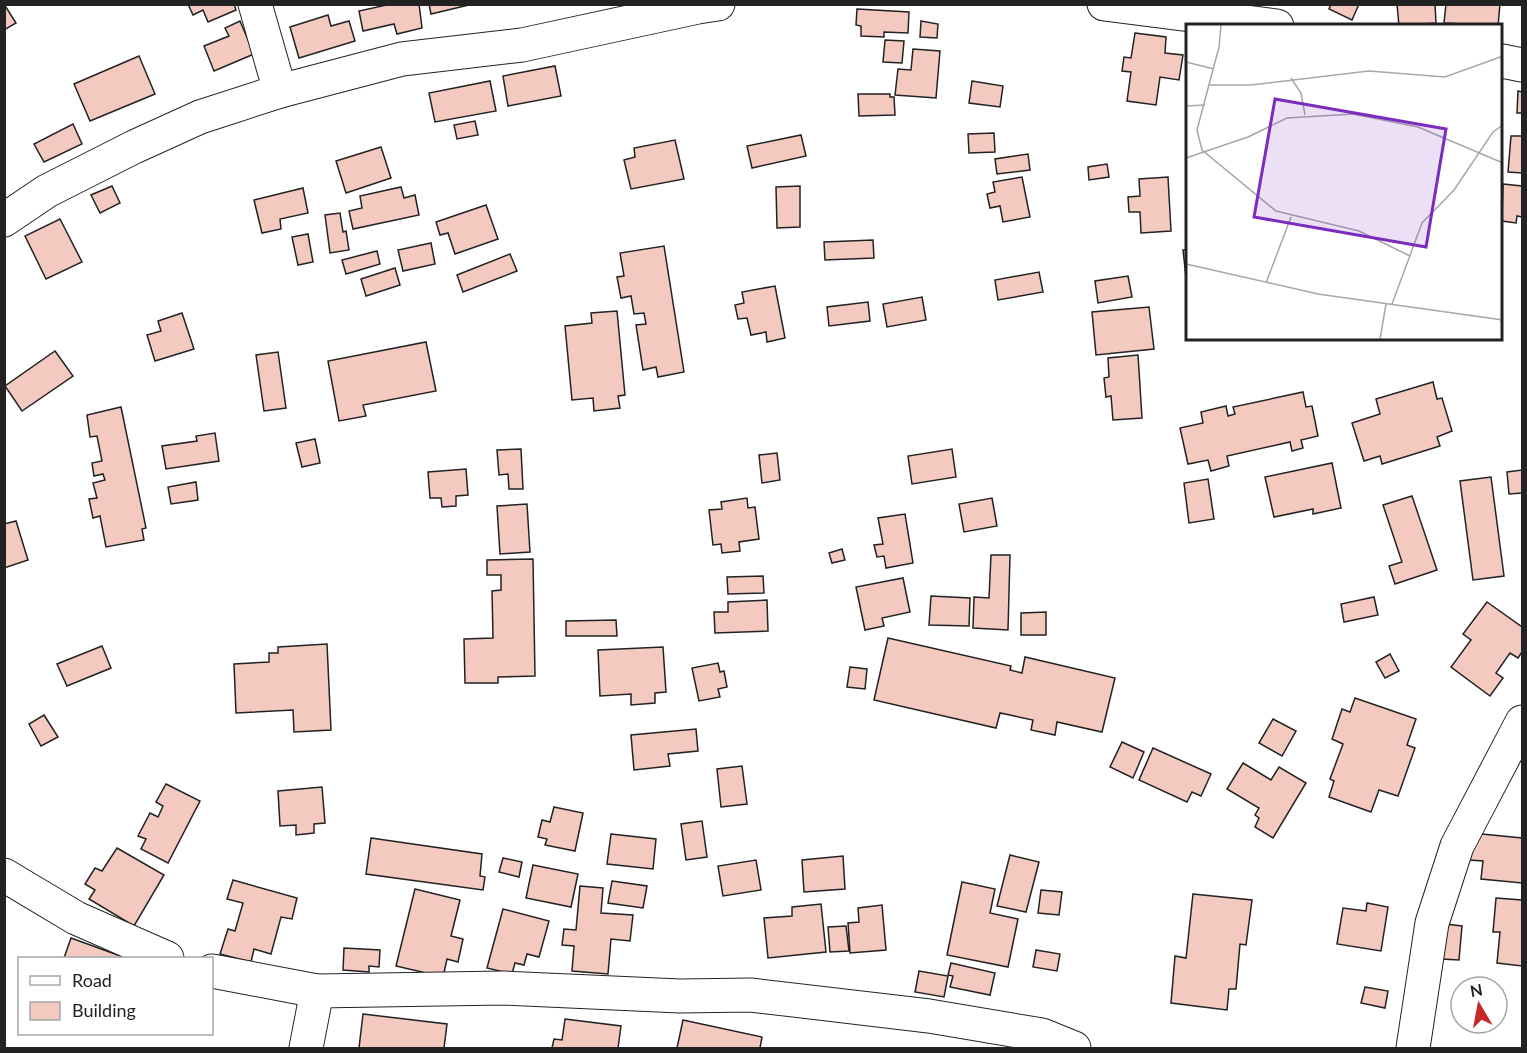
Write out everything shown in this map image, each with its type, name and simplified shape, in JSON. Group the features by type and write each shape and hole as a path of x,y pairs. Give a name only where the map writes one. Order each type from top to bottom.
{"street":[{"path":"255,4 280,91"},
{"path":"4,220 47,190 134,147 200,117 280,91 402,59 522,45 718,4"},
{"path":"1104,4 1261,24"},
{"path":"1503,61 1522,64"},
{"path":"1413,1048 1432,923 1457,846 1522,722"},
{"path":"4,875 76,918 165,957"},
{"path":"213,970 316,991 503,988 680,996 751,995 929,1016 1042,1035 1074,1048"},
{"path":"306,1048 316,991"}],"building":[{"path":"4,4 16,23 4,30"},
{"path":"188,4 234,4 236,10 208,22 203,10 193,15"},
{"path":"391,4 419,4 422,28 397,34 394,24 363,31 359,11"},
{"path":"429,4 473,4 431,14"},
{"path":"1331,4 1359,4 1352,20 1329,9"},
{"path":"1397,4 1435,4 1436,23 1399,24"},
{"path":"1446,4 1500,4 1498,24 1444,23"},
{"path":"857,9 909,12 908,33 884,32 884,37 861,36 861,26 856,25"},
{"path":"328,15 331,26 349,21 355,41 299,58 290,27"},
{"path":"240,21 254,54 214,71 204,46 229,36 225,28"},
{"path":"921,21 938,24 937,38 920,37"},
{"path":"1135,33 1166,37 1165,53 1183,55 1179,80 1160,77 1156,105 1127,101 1131,72 1122,71 1124,57 1131,58"},
{"path":"885,40 904,41 902,63 883,62"},
{"path":"913,49 940,51 936,98 895,95 898,69 911,70"},
{"path":"139,56 155,94 90,121 74,84"},
{"path":"555,66 561,96 508,106 503,76"},
{"path":"490,81 496,111 435,122 429,93"},
{"path":"972,81 1003,86 1000,107 969,103"},
{"path":"1518,91 1522,92 1522,113 1517,113"},
{"path":"858,94 890,94 890,97 894,97 895,115 859,116"},
{"path":"475,121 478,135 457,139 454,125"},
{"path":"73,124 82,144 44,162 34,144"},
{"path":"994,133 995,152 969,153 968,134"},
{"path":"801,135 806,156 752,168 747,146"},
{"path":"1511,136 1522,136 1522,173 1508,172"},
{"path":"675,140 684,179 631,189 624,160 635,157 634,148"},
{"path":"381,147 391,178 346,193 336,161"},
{"path":"1028,154 1030,170 997,174 995,159"},
{"path":"1107,164 1109,177 1089,180 1088,167"},
{"path":"1022,177 1030,217 1003,222 1000,206 990,208 987,194 995,192 993,182"},
{"path":"1168,177 1171,231 1141,233 1140,212 1129,212 1128,197 1140,196 1139,179"},
{"path":"1503,184 1522,186 1522,217 1517,216 1516,223 1503,221"},
{"path":"112,186 120,203 100,213 91,195"},
{"path":"800,186 800,227 777,228 776,187"},
{"path":"401,187 404,198 415,195 419,215 353,229 349,211 362,208 360,196"},
{"path":"303,188 308,213 280,219 281,229 262,233 254,200"},
{"path":"486,205 498,239 455,254 448,233 440,235 436,222"},
{"path":"340,213 349,250 330,253 325,215"},
{"path":"60,219 82,262 46,279 25,236"},
{"path":"308,234 313,262 298,265 292,237"},
{"path":"873,240 874,258 825,260 824,242"},
{"path":"431,243 435,264 403,271 398,250"},
{"path":"664,246 684,372 658,377 656,367 643,370 636,325 646,324 644,313 634,314 631,296 621,298 617,277 624,276 620,253"},
{"path":"1186,249 1186,277 1183,250"},
{"path":"377,251 380,264 346,274 342,260"},
{"path":"510,254 517,271 463,292 457,275"},
{"path":"395,268 400,285 366,296 361,279"},
{"path":"1039,272 1043,292 998,300 995,280"},
{"path":"1128,276 1132,297 1098,303 1095,281"},
{"path":"775,286 785,338 767,342 766,332 751,335 747,318 738,319 735,305 744,303 742,292"},
{"path":"922,297 926,320 887,327 883,304"},
{"path":"868,302 870,321 829,326 827,307"},
{"path":"1149,307 1154,349 1096,355 1092,312"},
{"path":"617,311 625,395 618,396 620,408 594,411 593,398 572,400 565,326 592,323 591,313"},
{"path":"182,313 194,349 155,361 147,335 161,331 158,321"},
{"path":"426,342 436,391 363,405 366,416 339,421 328,361"},
{"path":"55,351 73,376 22,411 5,386"},
{"path":"278,352 286,408 264,411 256,355"},
{"path":"1138,355 1142,418 1113,420 1111,396 1106,397 1104,378 1109,377 1108,358"},
{"path":"1433,382 1437,399 1442,398 1452,431 1437,437 1440,446 1382,464 1380,456 1364,461 1352,423 1380,414 1376,399"},
{"path":"1303,392 1306,407 1312,406 1318,436 1301,440 1303,448 1292,451 1290,442 1227,456 1229,466 1211,471 1208,460 1188,464 1180,428 1203,423 1201,412 1226,406 1228,416 1235,414 1233,407"},
{"path":"121,407 146,528 142,529 144,540 106,547 100,516 93,518 89,499 97,498 93,483 105,480 103,474 94,476 92,463 102,461 97,436 90,437 87,415"},
{"path":"215,433 219,461 166,469 162,446 197,441 196,436"},
{"path":"315,439 320,463 302,467 296,443"},
{"path":"521,449 523,489 509,489 508,474 499,475 497,450"},
{"path":"952,449 956,477 912,484 908,456"},
{"path":"777,453 780,480 762,483 759,455"},
{"path":"1332,463 1341,508 1313,514 1313,509 1274,517 1265,477"},
{"path":"466,469 468,495 456,496 456,506 442,507 441,498 430,498 428,472"},
{"path":"1522,470 1522,493 1509,494 1507,472"},
{"path":"1491,477 1504,576 1473,580 1460,481"},
{"path":"1208,479 1214,519 1189,523 1184,483"},
{"path":"196,482 198,500 171,504 168,487"},
{"path":"1412,496 1437,570 1395,584 1389,566 1402,562 1383,505"},
{"path":"747,498 748,508 755,507 759,539 739,542 740,551 722,553 721,544 713,545 709,510 722,509 721,502"},
{"path":"992,498 997,526 964,532 959,504"},
{"path":"527,504 530,552 500,554 497,506"},
{"path":"905,514 913,563 886,568 884,556 877,557 874,545 883,544 878,518"},
{"path":"16,521 28,560 4,568 4,524"},
{"path":"842,549 845,560 832,563 829,553"},
{"path":"991,555 1010,555 1008,630 973,628 974,597 989,598"},
{"path":"533,559 535,676 498,677 498,683 465,683 464,639 493,638 492,591 501,590 501,575 487,575 487,560"},
{"path":"763,576 764,593 728,594 727,577"},
{"path":"903,578 910,612 882,618 884,626 865,630 856,587"},
{"path":"931,596 970,598 969,626 929,625"},
{"path":"1374,597 1378,615 1344,622 1341,604"},
{"path":"767,600 768,631 715,633 714,612 728,612 728,602"},
{"path":"1487,602 1522,627 1522,652 1518,658 1510,653 1496,673 1503,678 1490,696 1451,667 1471,640 1463,634"},
{"path":"1046,612 1046,635 1021,635 1021,613"},
{"path":"616,620 617,636 566,636 566,621"},
{"path":"888,638 1011,666 1010,670 1022,673 1025,657 1115,678 1102,732 1057,722 1055,735 1031,730 1033,720 1000,713 996,728 874,700"},
{"path":"327,644 331,730 294,732 293,710 236,713 234,664 269,662 269,653 278,653 278,647"},
{"path":"102,646 111,668 67,686 57,664"},
{"path":"663,647 666,692 655,693 655,703 631,705 631,694 600,696 598,650"},
{"path":"1390,654 1399,671 1385,678 1376,662"},
{"path":"718,663 720,672 724,671 727,687 718,689 720,697 699,701 692,668"},
{"path":"850,667 867,669 865,689 847,687"},
{"path":"1355,698 1416,719 1407,745 1415,748 1398,796 1379,790 1371,812 1329,797 1334,781 1330,779 1343,744 1332,739 1342,709 1350,712"},
{"path":"44,715 58,737 41,746 29,724"},
{"path":"1273,719 1296,731 1282,756 1259,743"},
{"path":"696,729 698,751 668,754 670,766 634,770 631,735"},
{"path":"1122,742 1144,752 1133,778 1110,767"},
{"path":"1153,748 1211,774 1201,796 1192,792 1187,802 1139,780"},
{"path":"1243,763 1271,780 1279,767 1306,783 1273,838 1255,827 1259,818 1255,815 1259,808 1227,789"},
{"path":"742,766 747,804 721,807 717,769"},
{"path":"166,784 200,801 168,863 141,849 146,839 138,836 150,813 158,817 163,806 156,802"},
{"path":"322,787 325,823 314,824 314,833 296,835 296,825 280,826 278,791"},
{"path":"554,807 583,813 575,851 545,845 547,839 538,837 542,820 550,822"},
{"path":"702,821 707,857 686,860 681,824"},
{"path":"1472,833 1522,838 1522,883 1481,879 1483,861 1469,860"},
{"path":"611,834 656,839 653,869 607,864"},
{"path":"371,838 482,854 480,876 485,877 483,890 366,874"},
{"path":"117,848 164,875 134,926 89,899 95,890 85,884 95,868 102,871"},
{"path":"1010,855 1039,862 1026,912 997,906"},
{"path":"843,856 845,889 804,892 802,860"},
{"path":"503,858 522,862 519,877 499,872"},
{"path":"756,860 761,890 723,896 718,866"},
{"path":"533,865 578,874 571,907 526,898"},
{"path":"233,880 297,898 292,919 281,917 271,954 254,949 251,962 220,954 228,929 235,931 243,903 227,899"},
{"path":"612,881 647,886 643,908 608,903"},
{"path":"962,882 995,889 990,913 1018,919 1008,967 947,955"},
{"path":"580,886 603,888 601,913 633,915 630,941 611,939 608,974 572,971 574,946 562,945 564,929 576,930"},
{"path":"415,889 460,900 451,936 463,939 458,962 447,959 443,977 396,966"},
{"path":"1041,890 1062,892 1059,915 1038,913"},
{"path":"1193,894 1252,900 1246,945 1240,944 1236,989 1229,989 1227,1010 1171,1003 1175,956 1186,958"},
{"path":"1496,898 1522,900 1522,966 1497,963 1500,932 1493,932"},
{"path":"1367,903 1388,907 1381,951 1337,944 1343,908 1366,911"},
{"path":"821,904 826,952 768,958 764,918 792,916 792,907"},
{"path":"882,905 886,950 850,953 848,923 859,922 858,908"},
{"path":"503,909 549,921 539,957 527,954 524,965 515,963 512,974 487,968"},
{"path":"1445,924 1462,926 1459,960 1441,959"},
{"path":"846,926 849,951 830,952 828,927"},
{"path":"71,938 123,957 64,957"},
{"path":"344,948 380,950 379,967 369,966 369,972 343,970"},
{"path":"1036,950 1060,954 1057,971 1033,967"},
{"path":"951,963 995,973 990,995 950,987 953,976 948,975"},
{"path":"919,971 948,976 944,997 915,992"},
{"path":"1365,987 1388,991 1385,1008 1361,1003"},
{"path":"363,1014 447,1024 444,1048 359,1048"},
{"path":"565,1019 621,1026 618,1048 552,1048 554,1039 562,1040"},
{"path":"683,1020 762,1037 760,1048 677,1048"}]}
